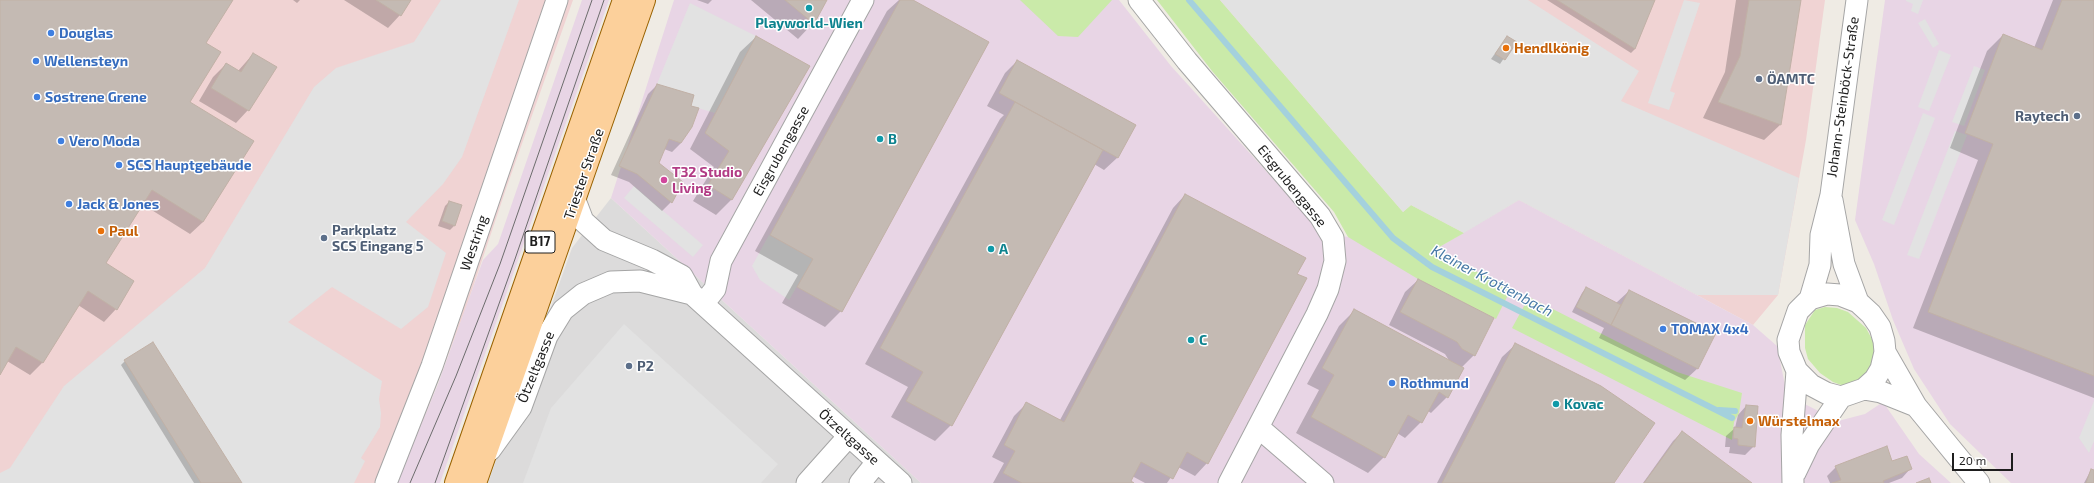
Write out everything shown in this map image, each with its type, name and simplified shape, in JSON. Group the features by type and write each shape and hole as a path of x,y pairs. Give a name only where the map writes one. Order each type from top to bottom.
{"main road":[{"name":"Triester Straße","path":"456,483 624,0"},
{"name":"Triester Straße","path":"475,483 576,200 644,0"}],"street":[{"name":"Westring","path":"386,483 432,366 557,0"},
{"name":"Eisgrubengasse","path":"698,298 715,289 721,261 863,0"},
{"name":"Eisgrubengasse","path":"1139,0 1187,61 1320,216 1333,238 1335,261 1328,289 1317,314 1229,483"},
{"name":"Johann-Steinböck-Straße","path":"1810,299 1820,265 1821,235 1831,195 1857,0"},
{"name":"Johann-Steinböck-Straße","path":"1831,195 1844,264 1858,302"},
{"name":"Ötzeltgasse","path":"576,200 584,221 604,240 652,260 682,276 698,298 848,437 901,483"},
{"name":"Ötzeltgasse","path":"484,459 521,407 547,336 563,310 583,294 611,282 640,281 698,298"},
{"path":"1886,352 1881,369 1875,379 1864,389 1841,396 1826,394 1811,385 1797,371 1789,352 1788,340 1798,311 1810,299 1827,294 1840,295 1858,302 1871,314 1880,327 1886,352 1916,406 1979,483"},
{"path":"1794,479 1792,434 1797,371"},
{"path":"1864,389 1881,392 1916,406"},
{"path":"1794,479 1809,444 1841,396"},
{"path":"1258,427 1323,483"},
{"path":"807,483 848,437"},
{"path":"860,483 877,462"}],"shaded area":[{"path":"0,0 573,0 507,186 465,311 415,442 397,483 0,483"},
{"name":"Parkplatz SCS Eingang 5","path":"441,0 519,0 462,157 443,184 406,222 446,253 428,307 401,329 332,287 288,322 382,381 379,399 381,413 380,427 361,458 365,461 354,483 0,483 0,473 10,468 64,386 205,268 314,87 336,68 414,42"},
{"path":"582,0 609,0 440,483 397,483 438,384 483,260 498,244"},
{"path":"674,0 1119,0 1171,66 1322,233 1434,250 1519,200 1753,325 1777,346 1787,395 1838,421 1865,414 1883,402 1919,454 1951,483 921,483 611,198"},
{"path":"1220,0 1825,0 1806,140 1778,295 1753,325 1519,200 1464,233 1411,205 1403,212"},
{"path":"1220,0 1528,0 1639,71 1621,101 1799,178 1778,295 1697,295 1519,200 1464,233 1411,205 1403,212"},
{"path":"1684,0 1700,3 1670,91 1675,93 1669,110 1648,103"},
{"path":"1885,0 2094,0 2094,483 2011,483 1950,424 1914,369 1893,320 1874,264 1855,220"},
{"path":"1906,0 1923,0 1918,14 1911,11 1913,4"},
{"path":"690,3 756,36 715,113 691,106 694,95 657,84"},
{"path":"1925,19 1939,44 1933,48 1918,23"},
{"path":"1939,50 1951,55 1929,111 1918,107"},
{"path":"1974,66 1985,70 1964,126 1952,122"},
{"path":"1923,113 1935,118 1894,225 1882,220"},
{"path":"1955,131 1967,135 1919,259 1907,255"},
{"path":"634,186 703,245 693,257 624,198"},
{"path":"611,198 921,483 488,483 572,248"},
{"path":"769,235 813,259 789,300 760,280 752,266"},
{"name":"P2","path":"624,324 778,464 761,483 523,483 551,408"},
{"path":"2094,401 2094,441 2089,453 2079,438"}],"green space":[{"path":"1020,0 1112,0 1078,37 1058,36"},
{"path":"1157,0 1220,0 1403,212 1411,205 1464,233 1434,250 1511,289 1496,319 1418,279 1348,237 1334,212 1212,71"},
{"path":"1529,297 1677,372 1742,393 1739,413 1734,422 1732,440 1512,328"},
{"path":"1825,307 1837,308 1848,312 1866,328 1873,341 1875,356 1870,371 1862,379 1844,386 1833,382 1820,373 1808,359 1805,348 1805,325 1815,310"}],"building":[{"name":"SCS Hauptgebäude","path":"0,0 233,0 206,43 221,52 190,102 254,141 203,222 152,190 106,263 134,281 117,310 88,291 43,363 16,347 0,375"},
{"path":"376,0 411,0 401,16"},
{"name":"Playworld-Wien","path":"785,0 827,0 814,24"},
{"name":"B","path":"900,0 913,0 989,42 842,312 797,287 813,259 770,235"},
{"path":"1557,0 1655,0 1635,49"},
{"name":"ÖAMTC","path":"1749,0 1801,0 1781,125 1718,102 1740,56"},
{"path":"2062,0 2094,0 2094,376 1928,312 1993,144 1965,133 2003,34 2042,50"},
{"path":"756,36 810,66 732,200 708,185 729,151 705,133"},
{"name":"Hendlkönig","path":"1507,36 1517,42 1505,60 1495,54"},
{"path":"253,53 277,67 249,111 211,88 226,63 241,72"},
{"path":"1017,60 1136,125 1118,158 999,93"},
{"path":"657,84 694,95 691,106 699,108 692,127 681,143 669,139 659,163 683,182 672,203 637,174 619,166"},
{"name":"A","path":"1015,102 1103,150 952,426 906,401 923,372 880,348"},
{"name":"C","path":"1185,194 1306,258 1297,274 1307,278 1208,464 1187,452 1173,479 1141,462 1131,481 1134,483 1022,483 1003,473 1015,451 1004,445 1026,402 1064,422"},
{"path":"449,201 462,205 455,226 442,221"},
{"path":"1418,279 1494,318 1475,356 1462,349 1457,342 1400,312"},
{"path":"1586,287 1621,305 1611,325 1576,307"},
{"name":"TOMAX 4x4","path":"1629,290 1716,333 1698,369 1611,325"},
{"name":"Rothmund","path":"1354,309 1464,368 1448,398 1439,392 1422,423 1408,415 1385,458 1311,417 1334,375 1322,368"},
{"path":"153,342 242,483 201,483 124,360"},
{"name":"Kovac","path":"1515,343 1601,386 1655,423 1614,483 1442,483"},
{"name":"Würstelmax","path":"1746,405 1758,406 1755,447 1738,445 1738,439 1733,438 1734,427 1742,428"},
{"path":"1682,431 1752,483 1644,483"},
{"path":"1887,446 1892,461 1907,456 1912,469 1883,481 1884,483 1832,483 1841,480 1835,466"},
{"path":"2091,469 2094,470 2094,483 2086,483"},
{"path":"1929,478 1931,483 1916,483"}],"waterway":[{"name":"Kleiner Krottenbach","path":"1189,0 1393,238 1432,267 1732,418"},
{"path":"1719,410 1735,411"}],"tram line":[{"path":"410,483 456,376 500,264 592,0"},
{"path":"435,483 515,259 604,0"}],"place":[{"name":"Playworld-Wien","path":"809,8"},
{"name":"Douglas","path":"51,33"},
{"name":"Hendlkönig","path":"1506,48"},
{"name":"Wellensteyn","path":"36,61"},
{"name":"ÖAMTC","path":"1759,79"},
{"name":"Søstrene Grene","path":"37,97"},
{"name":"Raytech","path":"2077,116"},
{"name":"B","path":"880,139"},
{"name":"Vero Moda","path":"61,141"},
{"name":"SCS Hauptgebäude","path":"119,165"},
{"name":"T32 Studio Living","path":"664,180"},
{"name":"Jack & Jones","path":"69,204"},
{"name":"Paul","path":"101,231"},
{"name":"Parkplatz SCS Eingang 5","path":"324,238"},
{"name":"A","path":"991,249"},
{"name":"TOMAX 4x4","path":"1663,329"},
{"name":"C","path":"1191,340"},
{"name":"P2","path":"629,366"},
{"name":"Rothmund","path":"1392,383"},
{"name":"Kovac","path":"1556,404"},
{"name":"Würstelmax","path":"1750,421"}]}
